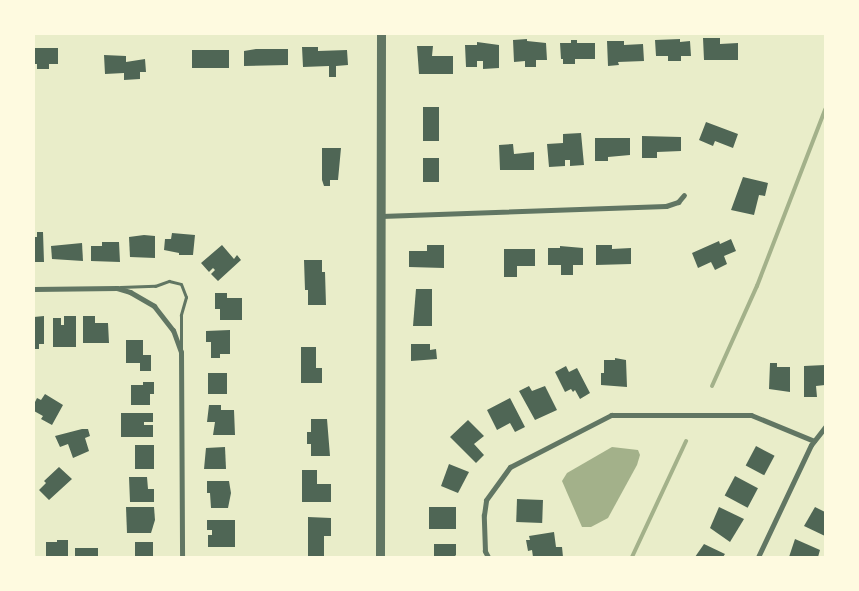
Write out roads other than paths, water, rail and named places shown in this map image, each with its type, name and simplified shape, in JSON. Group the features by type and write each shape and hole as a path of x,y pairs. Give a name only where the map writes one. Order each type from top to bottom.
{"street":[{"path":"380,557 381,34"},
{"path":"381,216 666,206 678,202 684,195"},
{"path":"34,289 117,288 130,292 154,306 170,325 181,352 182,557"},
{"path":"488,557 485,551 484,515 486,500 510,467 611,415 752,415 814,441"},
{"path":"758,557 814,441 825,427"}],"lane":[{"path":"117,288 155,286 169,281 181,284 186,297 181,315 181,352"}],"waterway":[{"path":"712,386 757,286 825,110"},
{"path":"632,557 686,441"}]}
